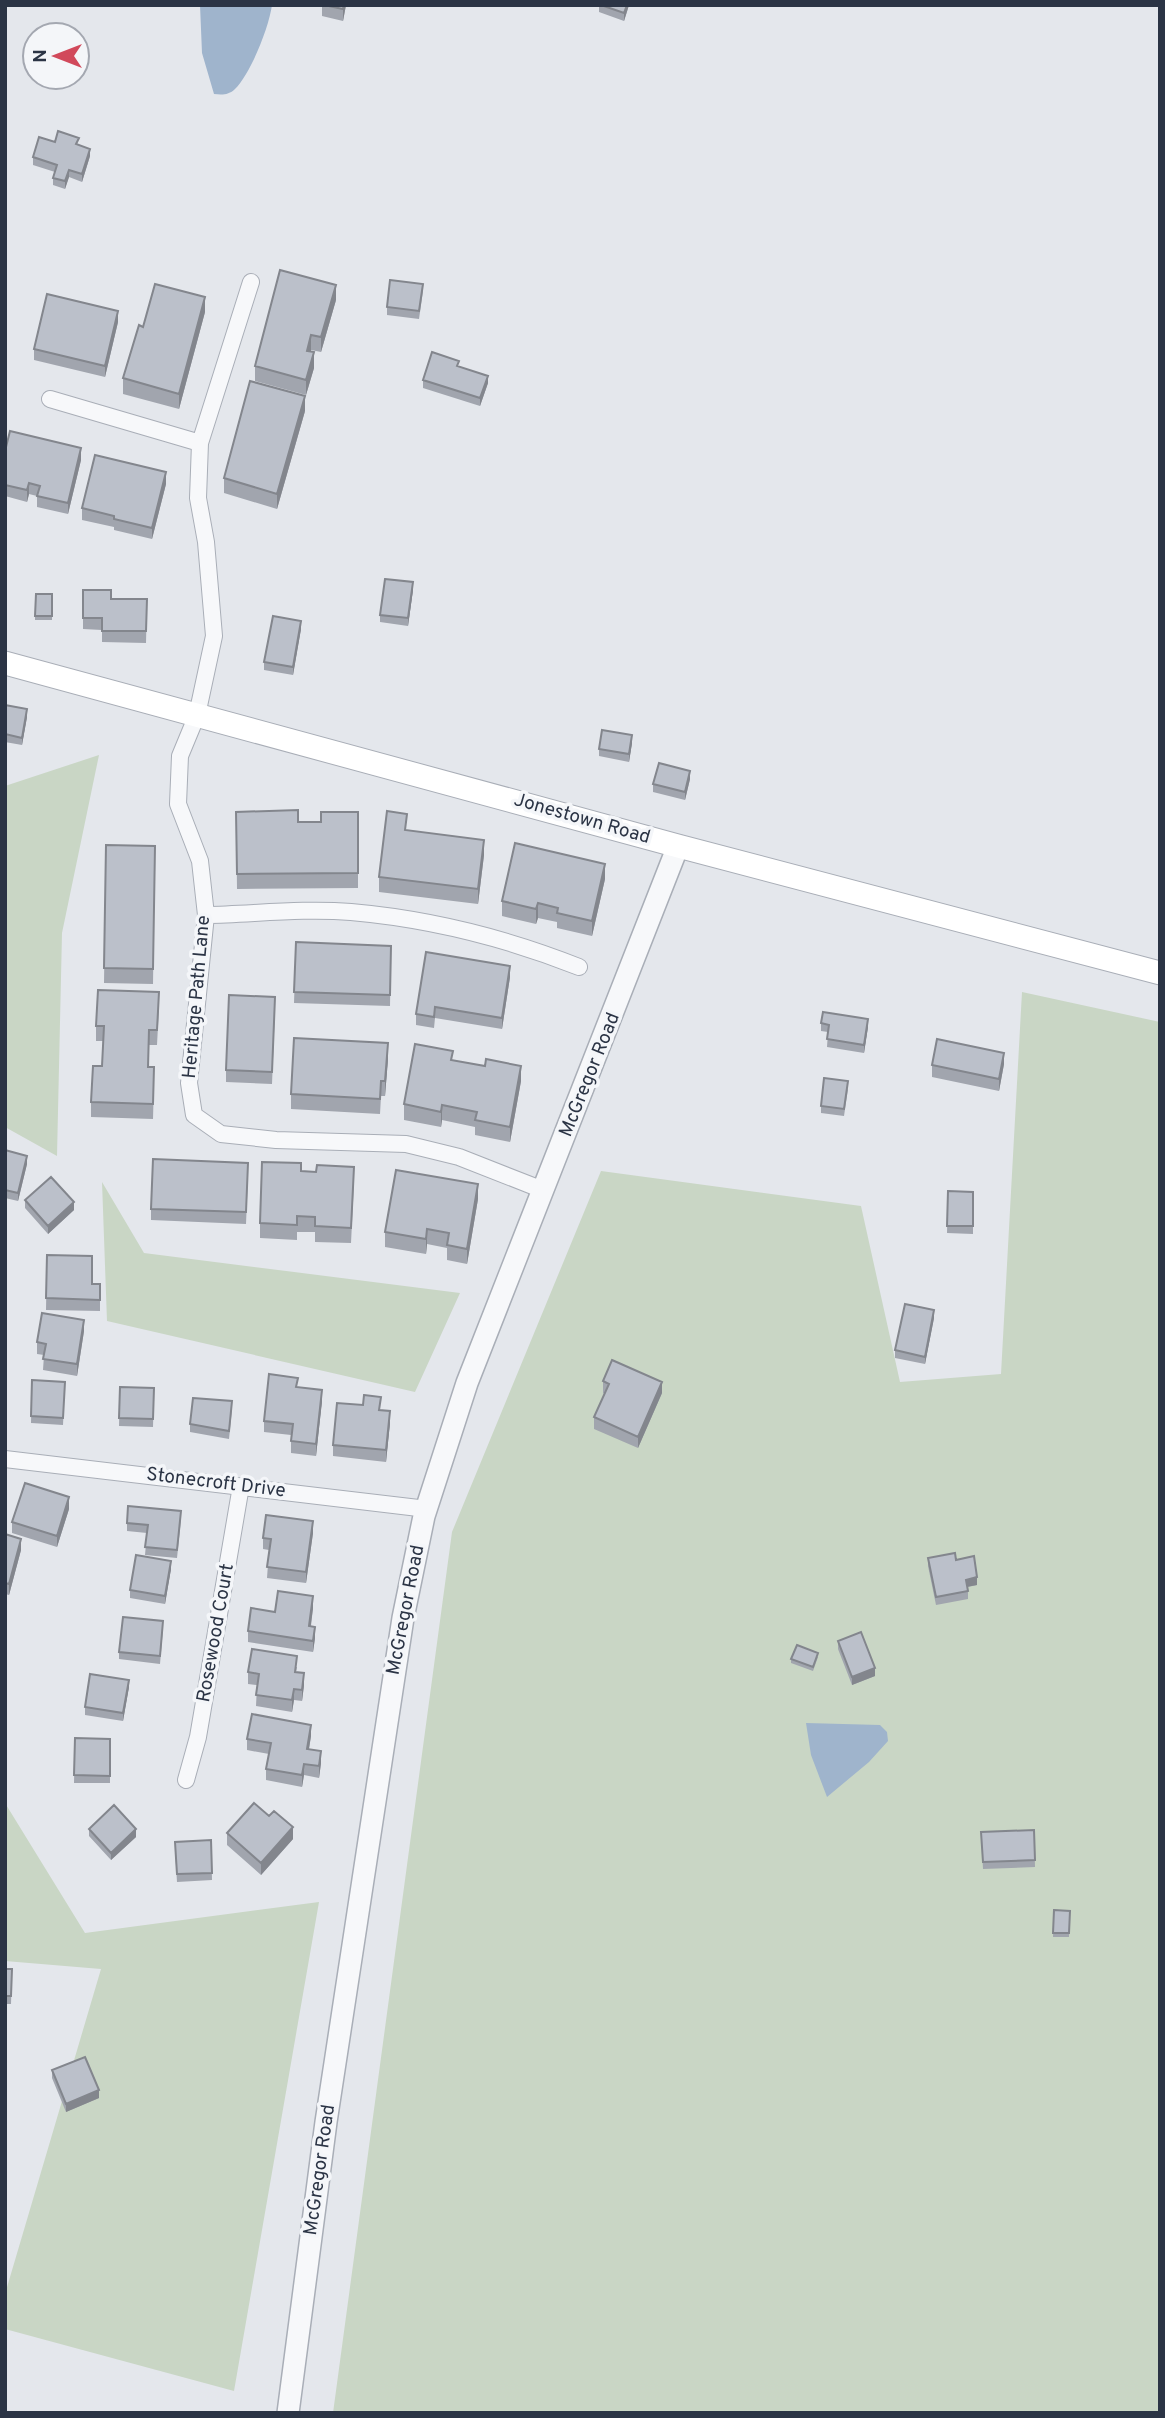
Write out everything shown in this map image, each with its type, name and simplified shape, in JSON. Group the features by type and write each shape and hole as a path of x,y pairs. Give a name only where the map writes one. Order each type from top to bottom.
{"main road":[{"name":"Jonestown Road","path":"5,663 678,846 1160,973"}],"street":[{"name":"Heritage Path Lane","path":"251,282 200,443 198,498 206,542 214,636 197,715 180,756 178,804 200,861 206,915 189,1083 194,1115 221,1134 276,1140 406,1144 459,1157 543,1190"},
{"path":"50,399 200,443"},
{"name":"McGregor Road","path":"288,2413 326,2122 398,1645 426,1509 467,1383 678,846"},
{"path":"206,915 349,912 445,924 542,952 579,967"},
{"name":"Stonecroft Drive","path":"5,1459 426,1509"},
{"name":"Rosewood Court","path":"186,1780 198,1737 241,1486"}],"green space":[{"path":"99,755 62,933 57,1156 5,1127 5,786"},
{"path":"1022,992 1160,1022 1160,2413 333,2413 452,1532 601,1171 861,1206 900,1382 1001,1374"},
{"path":"102,1182 144,1253 460,1293 415,1392 107,1321"},
{"path":"5,1803 85,1933 319,1902 234,2391 5,2329 5,2294 101,1969 5,1961"}],"water":[{"path":"200,5 272,5 253,61 241,82 228,93 214,94 202,53"},
{"path":"806,1723 880,1725 887,1732 888,1741 869,1762 827,1797 811,1755"}],"building":[{"path":"324,5 344,5 343,9"},
{"path":"601,5 627,5 624,13"},
{"path":"58,131 79,138 76,144 90,149 82,174 69,170 65,181 53,178 57,165 33,157 39,137 55,142"},
{"path":"280,270 336,285 321,337 311,335 307,351 314,352 306,380 255,366"},
{"path":"390,280 423,284 419,311 387,307"},
{"path":"155,284 205,297 179,394 123,378 139,325 143,327"},
{"path":"47,294 118,311 105,366 34,349"},
{"path":"432,352 459,361 457,366 488,376 480,398 423,380"},
{"path":"250,381 305,396 277,494 224,478"},
{"path":"10,431 81,448 68,503 37,496 40,486 29,483 27,490 5,485 5,451"},
{"path":"95,455 166,472 152,528 82,508"},
{"path":"385,579 413,582 408,618 380,615"},
{"path":"83,590 111,590 111,599 147,599 146,631 102,631 102,618 83,618"},
{"path":"36,594 52,594 52,616 35,616"},
{"path":"273,616 301,621 293,667 264,662"},
{"path":"5,705 27,709 22,738 5,734"},
{"path":"602,730 632,735 629,754 599,749"},
{"path":"659,763 690,771 685,792 653,784"},
{"path":"298,810 298,822 321,822 321,812 358,812 358,873 237,874 236,812"},
{"path":"387,811 407,814 405,830 484,840 478,889 379,877"},
{"path":"515,843 605,864 592,921 557,913 558,908 538,903 536,909 502,901"},
{"path":"106,845 155,846 153,969 104,968"},
{"path":"296,942 391,946 390,995 294,992"},
{"path":"426,952 510,966 502,1018 435,1007 434,1017 416,1014"},
{"path":"98,990 159,992 157,1030 149,1030 148,1067 154,1067 153,1104 91,1102 93,1066 102,1066 104,1026 96,1026"},
{"path":"229,995 275,997 272,1072 226,1070"},
{"path":"823,1012 868,1019 864,1045 827,1039 829,1025 821,1023"},
{"path":"294,1038 388,1043 385,1081 381,1081 380,1099 291,1094"},
{"path":"937,1039 1004,1053 999,1079 932,1065"},
{"path":"415,1044 453,1051 451,1060 485,1066 486,1059 521,1066 510,1127 475,1120 477,1112 442,1105 441,1112 404,1104"},
{"path":"824,1078 848,1081 844,1109 821,1106"},
{"path":"5,1150 27,1156 18,1193 5,1190"},
{"path":"153,1159 248,1163 246,1212 151,1209"},
{"path":"262,1162 301,1163 301,1171 316,1172 317,1165 354,1167 351,1228 315,1226 315,1217 297,1216 297,1225 260,1223"},
{"path":"396,1170 478,1184 467,1249 447,1245 449,1233 427,1229 426,1239 385,1232"},
{"path":"51,1177 74,1202 48,1226 25,1200"},
{"path":"948,1191 973,1192 973,1226 947,1226"},
{"path":"47,1255 92,1256 92,1284 100,1284 100,1300 46,1298"},
{"path":"905,1304 934,1310 925,1357 895,1350"},
{"path":"42,1313 84,1320 77,1364 43,1359 46,1344 37,1342"},
{"path":"612,1360 662,1382 638,1437 594,1417 609,1384 603,1381"},
{"path":"269,1374 298,1378 296,1387 322,1390 316,1444 291,1441 293,1424 264,1421"},
{"path":"32,1380 65,1382 63,1418 31,1416"},
{"path":"120,1387 154,1388 153,1419 119,1418"},
{"path":"364,1395 381,1397 379,1410 390,1411 386,1450 333,1445 337,1403 363,1405"},
{"path":"193,1398 232,1401 229,1431 190,1424"},
{"path":"25,1483 69,1497 57,1536 12,1522"},
{"path":"128,1506 181,1511 177,1550 145,1547 148,1525 127,1523"},
{"path":"266,1515 313,1521 306,1572 267,1567 271,1539 263,1538"},
{"path":"5,1534 21,1539 9,1584 5,1583"},
{"path":"955,1553 956,1560 974,1556 977,1577 966,1580 968,1591 936,1597 928,1558"},
{"path":"136,1555 171,1561 165,1596 130,1590"},
{"path":"278,1591 313,1596 309,1626 315,1627 313,1641 248,1631 251,1608 275,1612"},
{"path":"123,1617 163,1621 160,1656 119,1652"},
{"path":"861,1632 875,1668 852,1677 838,1641"},
{"path":"797,1645 818,1653 813,1667 791,1659"},
{"path":"252,1649 297,1656 295,1672 304,1673 302,1690 294,1689 292,1700 256,1695 259,1674 248,1672"},
{"path":"90,1674 129,1680 123,1713 85,1707"},
{"path":"252,1714 311,1725 307,1749 321,1751 319,1766 304,1764 302,1775 266,1769 271,1743 247,1739"},
{"path":"75,1738 110,1739 110,1776 74,1775"},
{"path":"254,1803 269,1816 274,1811 293,1827 261,1863 227,1833"},
{"path":"114,1805 136,1829 111,1853 89,1829"},
{"path":"1034,1830 1035,1860 983,1862 981,1832"},
{"path":"211,1840 212,1873 177,1874 175,1842"},
{"path":"1054,1910 1070,1911 1069,1933 1053,1933"},
{"path":"5,1969 12,1969 11,1996 5,1996"},
{"path":"85,2057 99,2090 66,2104 52,2070"}]}
